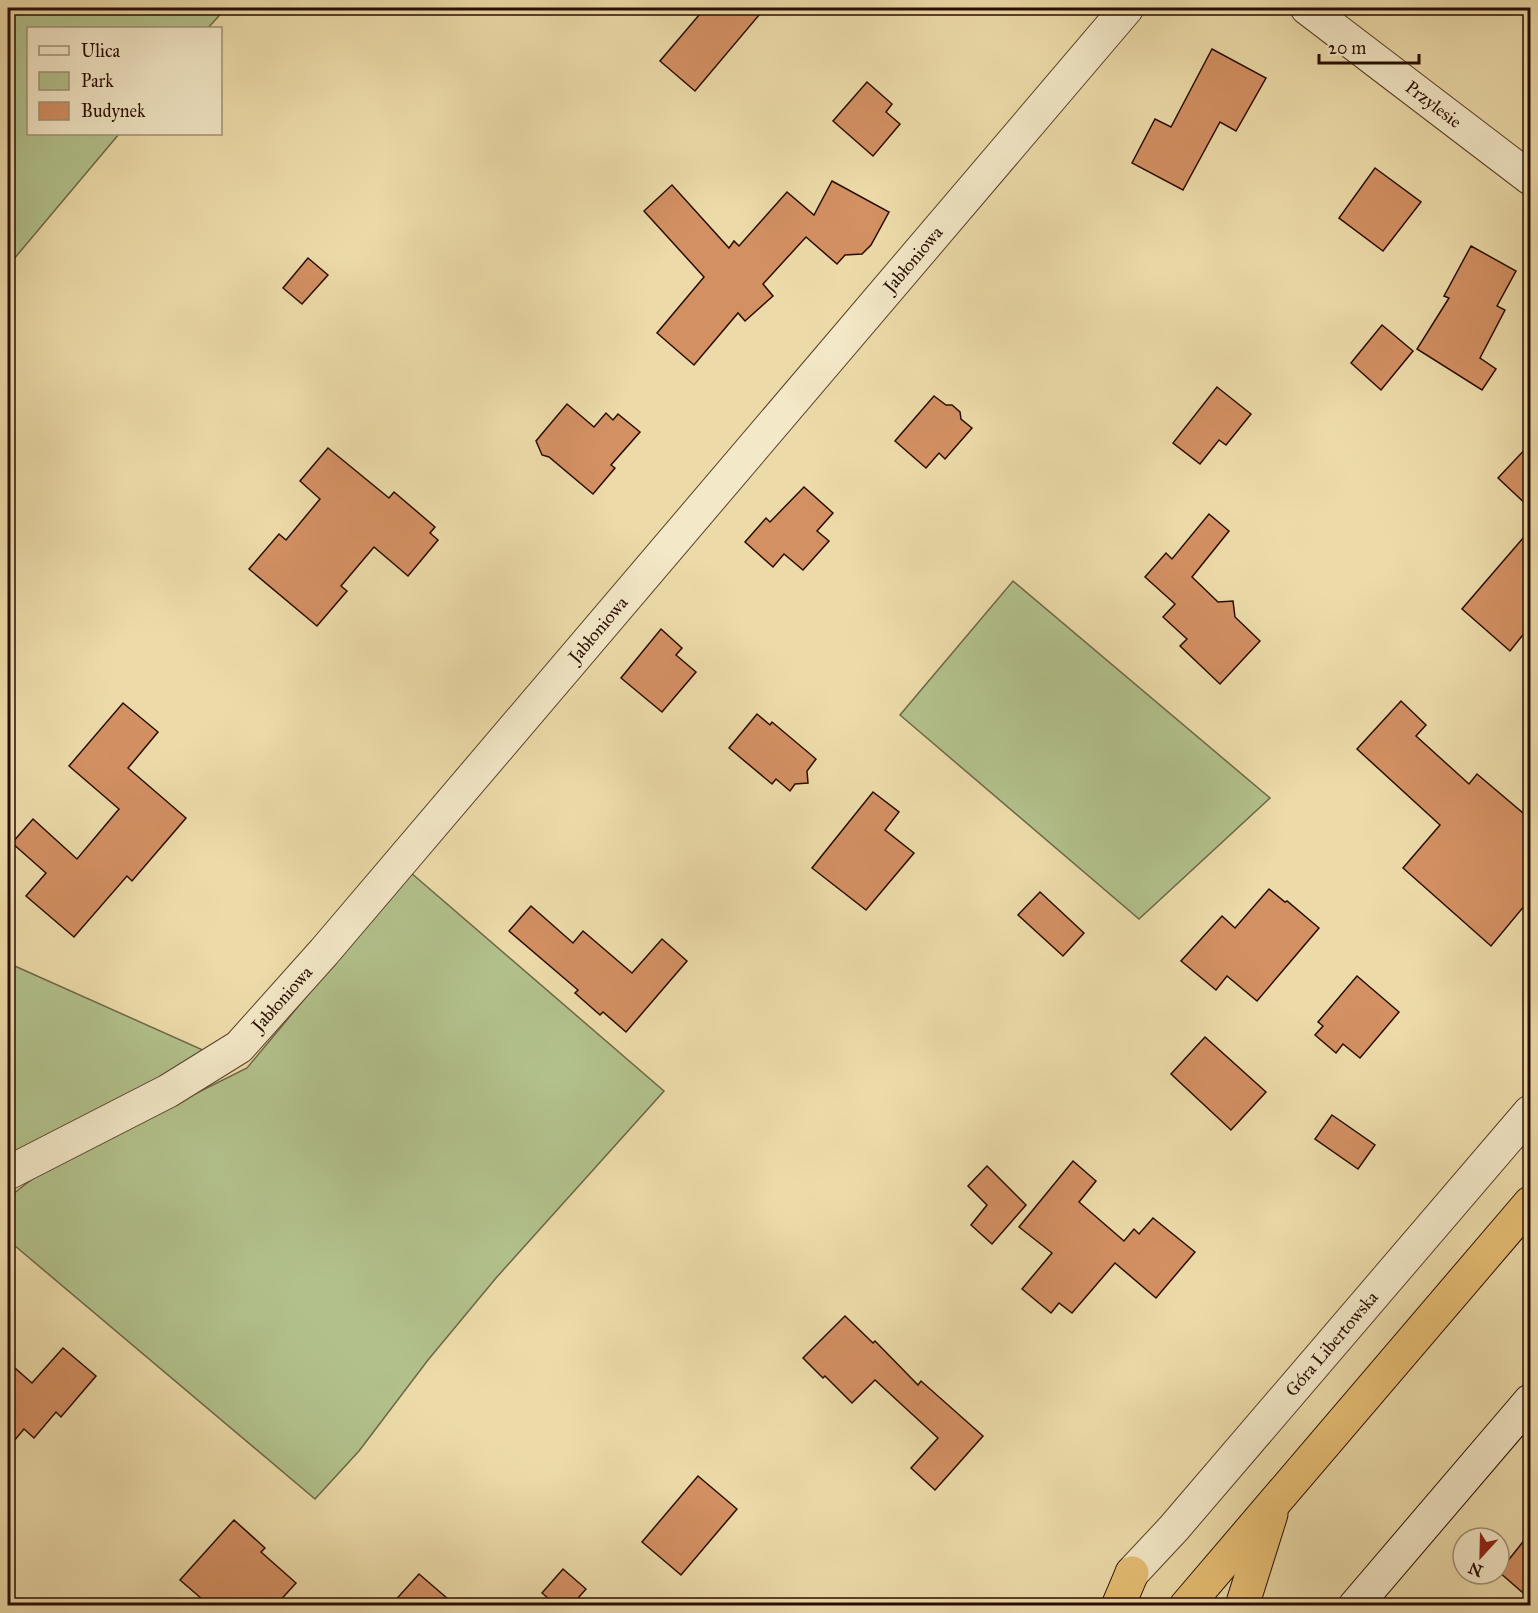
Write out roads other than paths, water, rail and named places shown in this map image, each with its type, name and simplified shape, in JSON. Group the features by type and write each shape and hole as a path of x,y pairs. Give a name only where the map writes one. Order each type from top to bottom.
{"highway":[{"path":"1186,1605 1530,1203"},
{"path":"1242,1605 1275,1501"},
{"path":"1118,1605 1132,1573"}],"street":[{"name":"Jabłoniowa","path":"8,1173 168,1091 239,1047 339,934 1127,8"},
{"name":"Przylesie","path":"1307,8 1530,178"},
{"name":"Góra Libertowska","path":"1132,1573 1174,1528 1530,1112"},
{"path":"1355,1605 1530,1401"}]}
